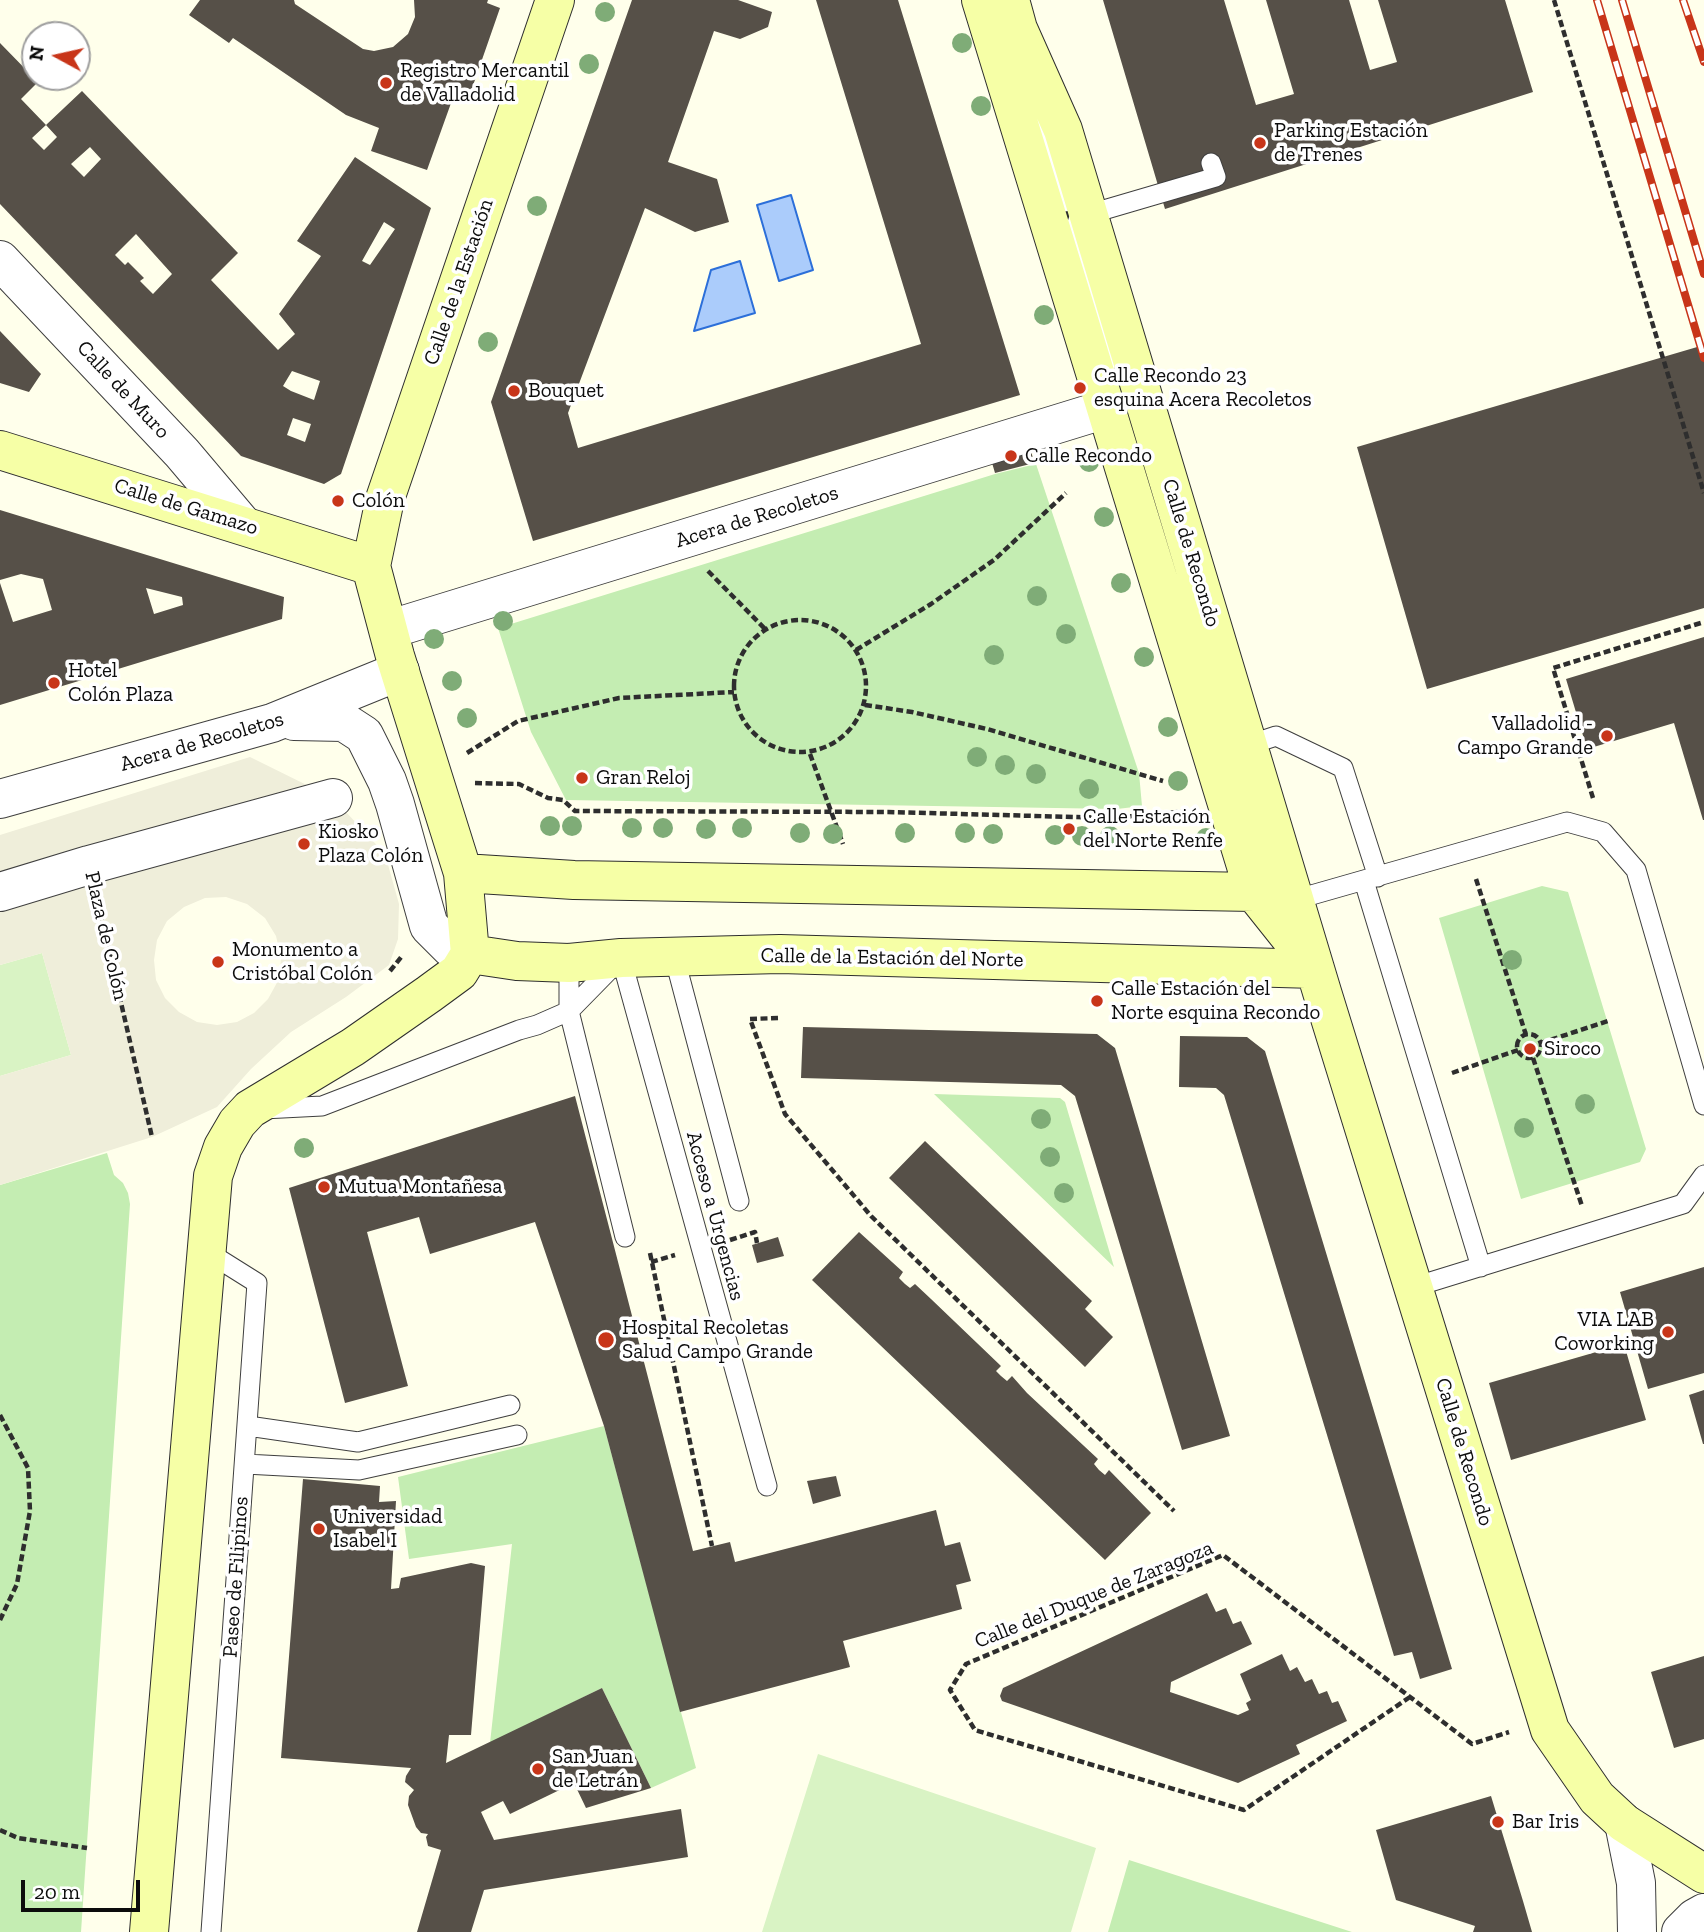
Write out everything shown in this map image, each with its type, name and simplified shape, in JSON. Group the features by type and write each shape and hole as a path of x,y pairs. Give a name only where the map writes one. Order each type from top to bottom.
{"street":[{"name":"Calle de la Estación","path":"371,566 385,499 555,0"},
{"name":"Calle de Recondo","path":"981,0 1254,892 1315,969"},
{"name":"Calle de Recondo","path":"1010,0 1018,29 1063,130 1084,211 1550,1730 1597,1798 1625,1824 1704,1874"},
{"name":"Calle de Muro","path":"0,260 182,453 242,524"},
{"name":"Acera de Recoletos","path":"407,624 672,543 1104,402"},
{"name":"Calle de Gamazo","path":"0,450 371,566"},
{"path":"371,566 400,671 480,873 485,956"},
{"name":"Acera de Recoletos","path":"0,799 272,723 400,671"},
{"path":"272,723 309,720 344,722 364,736 387,781 395,804 429,926 451,948 485,956"},
{"path":"0,892 333,798"},
{"path":"480,873 574,880 1254,892 1294,900"},
{"name":"Calle de la Estación del Norte","path":"485,956 569,963 621,958 780,954 1315,969"},
{"path":"149,1932 213,1176 223,1147 237,1123 250,1110 353,1047 485,956"},
{"path":"1625,1824 1636,1882 1637,1932"},
{"path":"1681,1932 1704,1913"}],"lane":[{"path":"1005,78 1039,119 1070,218 1084,211 1216,177 1211,163"},
{"name":"Calle de Recondo","path":"1084,211 1073,236 1107,345 1104,402"},
{"name":"Calle de Recondo","path":"1125,470 1156,505 1224,722 1250,745"},
{"path":"1250,745 1276,737 1343,768 1371,879 1481,1266"},
{"path":"1294,900 1567,822 1603,832 1636,870 1704,1105"},
{"path":"674,956 739,1201"},
{"path":"250,1110 321,1106 537,1025 569,1011 621,958"},
{"name":"Acceso a Urgencias","path":"621,958 767,1486"},
{"path":"569,963 569,1011 625,1237"},
{"path":"1413,1287 1683,1204 1704,1175"},
{"name":"Paseo de Filipinos","path":"206,1251 257,1283 211,1932"},
{"path":"248,1426 358,1442 510,1405"},
{"path":"244,1464 359,1470 517,1435"}],"path":[{"path":"1554,0 1704,493"},
{"path":"856,650 931,604 994,560 1066,493"},
{"path":"672,543 701,564 766,630"},
{"path":"805,620 825,625 843,635 856,650 864,667 868,686 865,705 847,732 810,754 787,752 768,745 751,732 739,713 734,692 735,674 752,642 766,630 785,622 805,620"},
{"path":"1603,832 1553,668 1704,622"},
{"path":"460,757 519,721 619,698 734,692"},
{"path":"865,705 912,712 987,729 1163,781"},
{"path":"810,754 858,884"},
{"path":"472,783 519,784 548,798 563,800 575,811 831,812 1111,818 1181,814 1201,808"},
{"path":"1467,851 1526,1035"},
{"name":"Plaza de Colón","path":"89,865 152,1137"},
{"path":"386,975 403,956 405,944"},
{"path":"778,1018 750,1019 785,1114 871,1216 1174,1511"},
{"path":"1541,1043 1608,1021"},
{"path":"1526,1035 1536,1037 1541,1043 1540,1050 1533,1058 1522,1056 1518,1050 1519,1039 1526,1035"},
{"path":"1533,1058 1590,1233"},
{"path":"649,1248 712,1546"},
{"path":"0,1415 28,1468 30,1511 17,1584 0,1620"},
{"name":"Calle del Duque de Zaragoza","path":"1410,1697 1244,1811 975,1730 950,1690 966,1664 1223,1555 1472,1744 1547,1720"},
{"path":"0,1830 18,1838 87,1848"}],"green space":[{"path":"1036,464 1139,773 1142,806 1117,809 566,800 531,732 498,628 995,474"},
{"path":"1542,886 1568,892 1646,1149 1640,1162 1521,1199 1439,918"},
{"path":"42,953 71,1055 0,1076 0,965"},
{"path":"934,1094 1060,1098 1065,1102 1114,1267"},
{"path":"107,1153 114,1175 123,1183 128,1193 130,1204 81,1932 0,1932 0,1185"},
{"path":"604,1426 696,1768 651,1788 602,1688 490,1743 512,1544 409,1559 398,1477"},
{"path":"818,1754 1096,1848 1071,1932 762,1932"},
{"path":"1129,1860 1352,1932 1108,1932"}],"shaded area":[{"path":"250,757 333,798 385,854 399,904 398,939 389,965 346,997 291,1032 251,1069 217,1107 152,1137 0,1185 0,1076 71,1055 42,953 0,965 0,835","holes":["226,897 247,904 265,918 276,936 281,958 279,979 268,999 254,1013 237,1022 217,1025 197,1022 179,1012 165,998 156,980 154,960 157,940 167,921 184,907 205,898"]}],"water":[{"path":"791,195 813,270 779,281 757,205"},
{"path":"740,261 755,313 694,331 711,270"}],"building":[{"name":"Registro Mercantil de Valladolid","path":"200,0 294,0 295,4 363,49 374,51 393,47 408,34 415,17 414,0 488,0 487,3 500,8 469,97 455,92 427,170 371,151 379,128 346,115 233,38 229,43 189,15"},
{"path":"632,0 738,0 772,12 768,27 740,39 714,31 668,162 717,179 729,222 695,232 645,208 568,413 578,448 921,344 816,0 898,0 1020,395 533,541 491,402"},
{"name":"Parking Estación de Trenes","path":"1103,0 1224,0 1256,105 1294,94 1266,0 1349,0 1370,70 1397,62 1378,0 1505,0 1533,92 1165,209"},
{"path":"0,43 21,65 21,91 29,91 21,99 46,125 82,91 238,253 211,280 278,350 295,334 279,314 321,256 297,241 355,157 431,208 341,474 324,484 241,456 0,204","holes":["46,125 57,137 44,150 32,138","90,147 101,159 84,177 71,164","384,222 395,229 370,265 362,261","136,234 172,274 153,294 140,281 144,278 128,262 125,265 115,255","292,371 320,381 314,400 283,386","293,418 311,424 305,442 287,435"]},
{"path":"0,331 41,374 29,392 0,383"},
{"path":"1704,345 1704,608 1427,689 1357,447"},
{"name":"Calle Recondo","path":"1028,438 1034,463 995,473 988,449"},
{"path":"0,510 284,597 282,619 0,705 0,583 13,622 52,610 43,579 21,574 0,580","holes":["146,588 182,597 183,605 154,614"]},
{"name":"Valladolid - Campo Grande","path":"1704,637 1703,820 1674,723 1587,749 1566,679"},
{"path":"803,1027 1097,1034 1115,1048 1230,1436 1182,1450 1075,1096 1061,1085 801,1078"},
{"path":"1180,1036 1247,1037 1265,1051 1452,1669 1420,1679 1412,1652 1394,1656 1224,1095 1216,1088 1179,1087"},
{"name":"Hospital Recoletas Salud Campo Grande","path":"575,1096 693,1551 730,1542 735,1562 936,1510 945,1546 960,1542 971,1581 956,1585 962,1609 843,1641 850,1667 680,1712 604,1426 535,1222 430,1254 419,1217 367,1232 408,1386 345,1403 289,1188"},
{"path":"925,1141 1092,1301 1085,1309 1113,1337 1085,1367 889,1178"},
{"path":"859,1232 903,1272 899,1278 905,1284 910,1288 915,1284 1001,1366 996,1371 1001,1376 1007,1381 1012,1376 1098,1459 1094,1464 1099,1470 1105,1475 1109,1470 1151,1513 1105,1560 812,1280"},
{"path":"778,1237 784,1256 757,1263 752,1245"},
{"name":"VIA LAB Coworking","path":"1704,1267 1704,1373 1648,1389 1620,1292"},
{"path":"1624,1344 1646,1420 1511,1460 1489,1383"},
{"path":"1704,1390 1704,1444 1703,1444 1689,1395"},
{"path":"836,1476 841,1496 813,1504 807,1481"},
{"path":"303,1479 380,1486 379,1502 396,1501 391,1589 399,1588 401,1578 471,1563 485,1566 471,1735 449,1735 446,1763 602,1688 651,1788 586,1808 574,1783 510,1814 503,1801 481,1812 494,1840 681,1809 688,1857 484,1890 471,1932 417,1932 441,1850 428,1846 428,1834 421,1833 416,1827 408,1805 409,1796 414,1790 405,1782 411,1768 281,1758"},
{"path":"1207,1593 1216,1612 1226,1608 1233,1624 1241,1621 1252,1644 1171,1682 1170,1692 1238,1715 1249,1710 1246,1703 1251,1700 1240,1674 1282,1654 1290,1671 1297,1667 1305,1682 1312,1679 1319,1694 1327,1691 1332,1703 1338,1701 1347,1721 1296,1745 1300,1754 1238,1783 1002,1701 1000,1696 1003,1688"},
{"path":"1704,1656 1704,1739 1674,1748 1651,1672"},
{"path":"1491,1796 1532,1932 1473,1932 1475,1926 1396,1900 1376,1830"}],"railway":[{"path":"1597,0 1704,358"},
{"path":"1622,0 1704,274"},
{"path":"1683,0 1704,62"}],"place":[{"name":"Registro Mercantil de Valladolid","path":"386,83"},
{"name":"Parking Estación de Trenes","path":"1260,143"},
{"name":"Calle Recondo 23 esquina Acera Recoletos","path":"1080,388"},
{"name":"Bouquet","path":"514,391"},
{"name":"Calle Recondo","path":"1011,456"},
{"name":"Colón","path":"338,501"},
{"name":"Hotel Colón Plaza","path":"54,683"},
{"name":"Valladolid - Campo Grande","path":"1607,736"},
{"name":"Gran Reloj","path":"582,778"},
{"name":"Calle Estación del Norte Renfe","path":"1069,829"},
{"name":"Kiosko Plaza Colón","path":"304,844"},
{"name":"Monumento a Cristóbal Colón","path":"218,962"},
{"name":"Calle Estación del Norte esquina Recondo","path":"1097,1001"},
{"name":"Siroco","path":"1530,1049"},
{"name":"Mutua Montañesa","path":"324,1187"},
{"name":"VIA LAB Coworking","path":"1668,1332"},
{"name":"Hospital Recoletas Salud Campo Grande","path":"606,1340"},
{"name":"Universidad Isabel I","path":"319,1529"},
{"name":"San Juan de Letrán","path":"538,1769"},
{"name":"Bar Iris","path":"1498,1822"}]}
